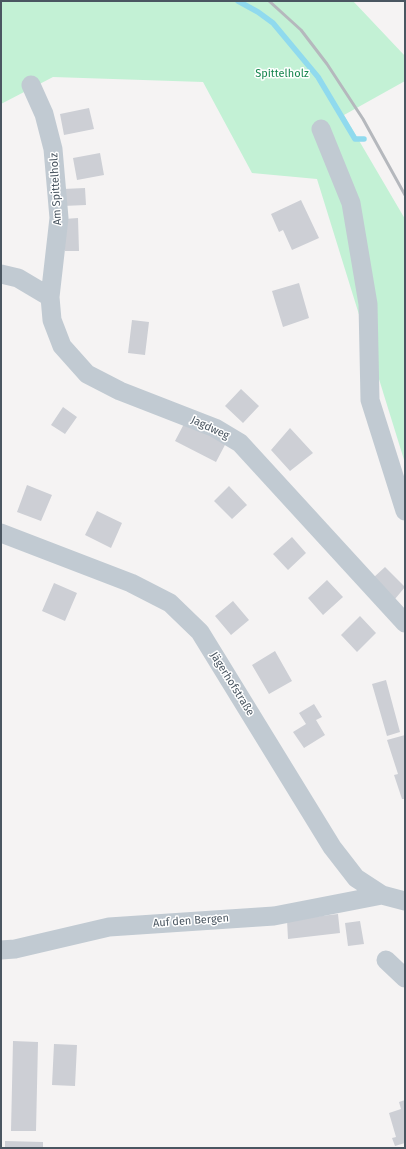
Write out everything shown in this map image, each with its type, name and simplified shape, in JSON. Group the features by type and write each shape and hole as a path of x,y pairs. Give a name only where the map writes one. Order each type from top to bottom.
{"street":[{"name":"Am Spittelholz","path":"30,85 44,114 53,149 59,218 50,297"},
{"path":"321,129 351,203 368,304 370,400 405,511"},
{"path":"1,274 18,278 50,297"},
{"name":"Jagdweg","path":"50,297 52,320 62,346 87,374 120,391 215,428 240,443 405,623"},
{"name":"Jägerhofstraße","path":"1,532 131,583 170,603 200,632 332,847 356,878 382,895 405,901"},
{"name":"Auf den Bergen","path":"1,950 15,949 109,927 274,916 382,895"},
{"path":"386,960 405,978"}],"green space":[{"name":"Spittelholz","path":"1,1 353,1 405,56 405,81 344,115 405,219 405,463 317,179 252,173 203,82 53,77 1,104"}],"building":[{"path":"89,108 94,129 64,135 60,114"},
{"path":"100,153 104,175 77,180 73,158"},
{"path":"85,188 86,205 63,206 63,189"},
{"path":"301,200 319,238 292,250 283,230 279,232 271,214"},
{"path":"78,218 79,251 65,251 64,219"},
{"path":"299,283 309,318 283,327 272,291"},
{"path":"132,320 149,322 145,355 128,353"},
{"path":"241,389 259,406 243,423 225,406"},
{"path":"63,407 77,417 65,434 51,425"},
{"path":"185,422 226,443 216,462 175,441"},
{"path":"290,428 313,453 290,471 271,450"},
{"path":"27,485 52,495 41,521 17,512"},
{"path":"229,486 247,505 232,519 214,501"},
{"path":"97,511 122,523 111,548 85,535"},
{"path":"292,537 306,553 288,570 273,554"},
{"path":"385,567 405,587 395,599 373,578"},
{"path":"327,580 343,597 323,615 308,598"},
{"path":"54,583 77,593 65,621 42,611"},
{"path":"233,601 249,620 231,635 215,616"},
{"path":"360,616 376,633 357,652 341,635"},
{"path":"275,651 292,681 269,694 252,665"},
{"path":"386,680 400,732 387,736 372,684"},
{"path":"314,704 322,717 316,720 325,735 304,748 293,732 306,724 299,713"},
{"path":"405,735 405,799 402,799 394,775 398,774 387,740"},
{"path":"338,914 340,933 288,939 287,920"},
{"path":"360,921 364,944 348,946 345,923"},
{"path":"13,1041 38,1042 36,1131 11,1131"},
{"path":"54,1044 77,1045 75,1086 52,1085"},
{"path":"405,1100 405,1143 395,1146 392,1138 396,1137 389,1113 401,1109 399,1102"},
{"path":"5,1141 43,1142 43,1148 5,1148"}],"waterway":[{"path":"238,1 258,12 273,23 318,77 355,139 364,139"}],"railway":[{"path":"269,1 301,30 327,64 363,119 405,195"}]}
